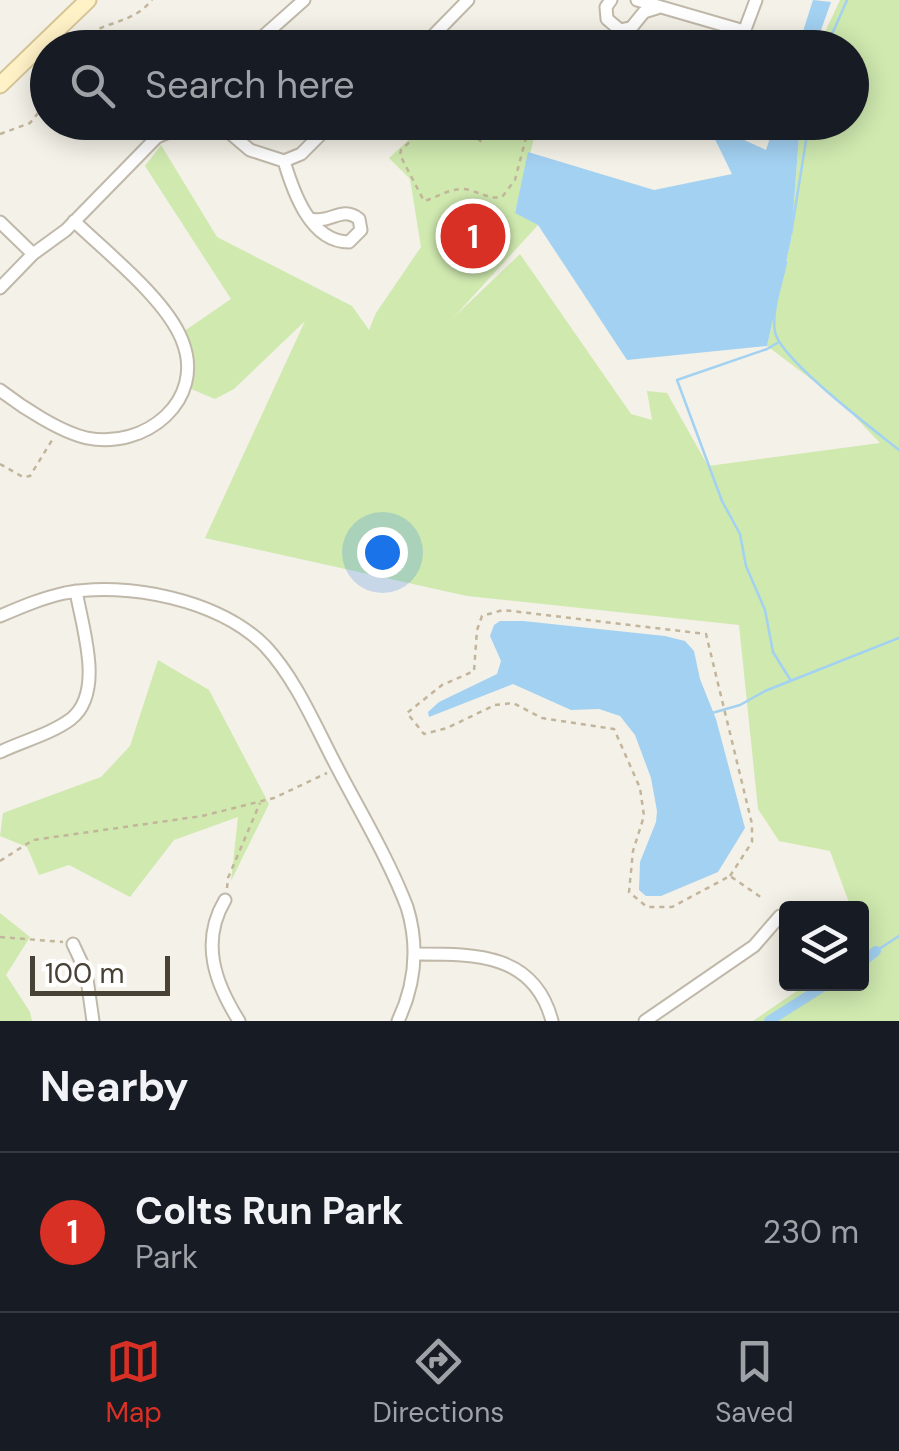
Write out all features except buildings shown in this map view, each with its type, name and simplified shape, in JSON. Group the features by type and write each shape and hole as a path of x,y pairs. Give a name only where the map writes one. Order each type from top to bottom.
{"street":[{"path":"57,30 88,0"},
{"path":"270,30 304,0"},
{"path":"441,30 468,0"},
{"path":"611,0 606,7 606,19 620,30 631,28 644,12 657,8"},
{"path":"636,0 740,30"},
{"path":"744,30 756,0"},
{"path":"0,85 30,56"},
{"path":"0,288 154,140"},
{"path":"238,140 250,150 284,161 300,154 315,140"},
{"path":"284,161 295,195 311,219"},
{"path":"0,390 60,427 101,440 139,433 173,411 187,377 184,344 149,293 74,221"},
{"path":"0,222 33,254"},
{"path":"0,752 61,726 78,713 84,702 88,671 76,592"},
{"path":"1,613 51,596 120,592 188,602 228,618 264,645 298,695 396,880 411,921 414,954 409,991 398,1021"},
{"path":"225,900 215,923 211,948 220,986 240,1021"},
{"path":"645,1021 754,946 779,917"},
{"path":"73,944 86,972 93,1021"},
{"path":"414,954 478,956 514,968 542,994 552,1021"}],"path":[{"path":"94,30 124,22 152,0"},
{"path":"0,134 30,123"},
{"path":"420,143 411,140 400,156 424,200 449,190 467,189 497,199 515,180 525,140"},
{"path":"479,140 483,143"},
{"path":"0,464 24,478 30,476 60,427"},
{"path":"503,610 706,634 752,824 752,842 730,876 672,907 647,908 629,892 633,851 644,816 640,788 614,729 542,718 513,703 495,705 448,728 424,734 407,713 442,686 474,671 482,616 503,610"},
{"path":"0,861 32,840 202,816 260,802 328,772"},
{"path":"225,900 228,878 260,802"},
{"path":"730,876 762,898"},
{"path":"0,937 73,944"}],"green space":[{"path":"840,0 899,0 899,1021 753,1021 797,991 869,991 869,901 848,901 830,851 779,841 758,809 739,625 467,596 205,538 305,321 234,389 215,399 184,386 180,334 231,299 145,166 161,145 217,237 352,306 369,330 376,313 421,247 410,179 389,158 409,140 534,140 515,212 538,225 453,318 520,254 631,414 652,420 647,391 667,393 708,466 880,443 839,400 767,346 791,240 799,140 869,140 869,30 826,30"},
{"path":"158,660 209,690 269,804 231,881 238,817 174,840 130,897 69,865 39,875 27,847 0,836 3,813 101,777 130,746"},
{"path":"0,913 30,937 6,975 32,1021 0,1021"}],"water":[{"path":"813,0 831,2 821,30 803,30"},
{"path":"715,140 744,140 766,150 769,140 799,140 791,240 767,346 627,360 538,225 515,213 528,152 654,190 732,174"},
{"path":"500,621 665,636 685,641 694,651 745,828 718,872 661,896 646,896 639,890 640,862 657,811 651,778 635,735 620,716 599,709 571,710 513,684 429,717 428,712 439,702 497,674 501,661 490,636"}],"waterway":[{"path":"834,30 847,0"},
{"path":"791,234 806,140"},
{"path":"786,262 774,315 775,332 781,344 830,394 899,450"},
{"path":"779,342 677,380 722,501 740,534 746,566 765,610 773,652 791,681"},
{"path":"712,713 899,638"},
{"path":"876,951 899,936"},
{"path":"869,956 876,951"},
{"path":"769,1021 816,991"}],"place":[{"name":"Colts Run Park","path":"473,236"}]}
